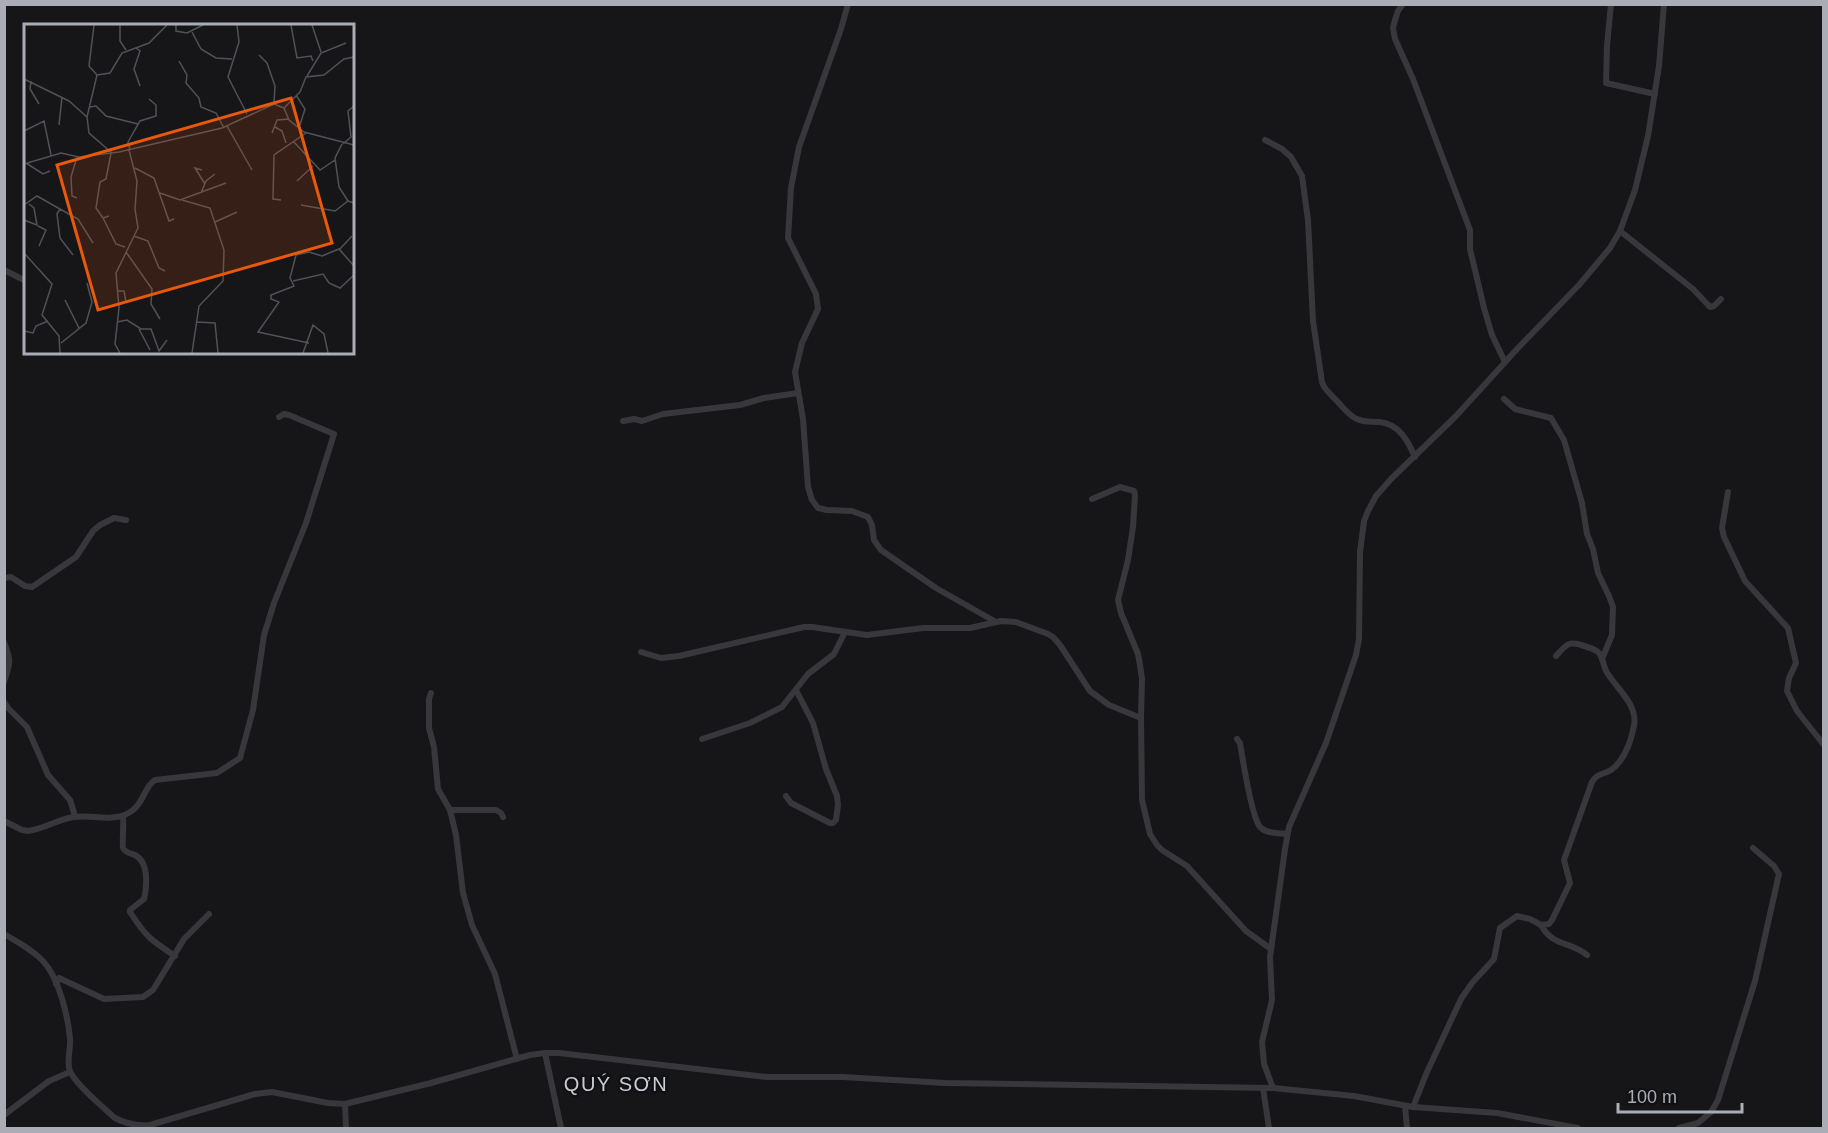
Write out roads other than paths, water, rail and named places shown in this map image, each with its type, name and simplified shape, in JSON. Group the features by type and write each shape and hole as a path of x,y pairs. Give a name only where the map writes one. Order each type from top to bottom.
{"street":[{"path":"848,4 799,147 791,188 788,238 816,294 818,307 807,330 795,372 803,419 808,487 815,504 823,510 865,514 871,520 874,540 881,550 936,588 996,622"},
{"path":"1403,4 1398,11 1393,28 1395,39 1413,79 1470,230 1470,249 1484,308 1492,335 1505,362"},
{"path":"1611,4 1606,83 1654,94"},
{"path":"1273,1088 1264,1064 1262,1042 1272,1000 1271,949 1287,834 1326,743 1356,655 1359,639 1360,552 1364,521 1376,496 1391,479 1461,411 1579,285 1610,248 1620,231 1636,184 1648,136 1664,4"},
{"path":"1265,140 1282,149 1291,158 1302,176 1308,220 1313,321 1324,389 1357,419 1389,424 1397,429 1407,441 1415,457"},
{"path":"1620,231 1693,289 1710,307 1721,299"},
{"path":"4,270 24,280"},
{"path":"623,421 634,419 642,421 663,414 740,405 764,398 798,393"},
{"path":"1504,399 1515,409 1551,418 1564,440 1582,502 1587,534 1598,573 1613,607 1612,635 1602,659"},
{"path":"4,821 28,831 75,816 112,818 123,816 138,806 149,785 155,780 217,772 236,760 242,753 253,710 264,635 274,603 306,523 334,434 290,415 284,414 279,417"},
{"path":"1092,499 1120,487 1134,491 1135,495 1131,538 1118,600 1138,654 1142,679 1142,800 1150,834 1156,845 1187,866 1246,931 1271,949"},
{"path":"1728,492 1722,528 1724,537 1744,580 1788,628 1796,663 1789,678 1787,691 1797,711 1824,745"},
{"path":"4,578 11,577 25,586 32,587 76,557 99,525 114,518 126,520"},
{"path":"641,652 661,658 680,656 804,627 867,635 923,628 962,628 1008,620 1048,634 1060,645 1079,677 1095,696 1109,705 1141,718"},
{"path":"702,739 750,723 782,707 808,674 834,654 845,632"},
{"path":"4,642 10,667 4,682"},
{"path":"1413,1107 1426,1072 1461,999 1494,959 1500,928 1517,916 1541,925 1549,924 1552,920 1570,883 1564,860 1594,778 1617,764 1630,740 1635,724 1629,702 1606,673 1602,659 1595,650 1574,643 1565,646 1556,656"},
{"path":"786,796 791,804 830,823 836,820 837,796 826,769 813,723 796,690"},
{"path":"431,693 429,728 434,747 438,789 450,810 456,835 463,893 472,925 495,974 517,1059"},
{"path":"4,702 27,727 48,775 70,800 75,816"},
{"path":"1237,739 1240,743 1252,803 1259,824 1268,831 1287,834"},
{"path":"450,810 496,810 501,813 502,817"},
{"path":"123,816 125,828 123,847 125,851 140,859 144,866 146,881 144,899 130,912 149,940 175,956"},
{"path":"1678,1128 1698,1123 1710,1112 1718,1100 1755,981 1779,874 1774,866 1753,848"},
{"path":"56,984 59,978 104,999 143,997 153,990 184,939 209,914"},
{"path":"1541,925 1547,936 1587,955"},
{"path":"4,934 33,952 54,975 69,1029 70,1072 115,1118 128,1126 150,1125 255,1094 272,1092 345,1104 517,1059 545,1053 562,1053 767,1077 843,1077 945,1083 1273,1088 1354,1095 1413,1107 1497,1113 1578,1128"},
{"path":"545,1053 561,1128"},
{"path":"4,1115 50,1081 70,1072"},
{"path":"1263,1088 1269,1128"},
{"path":"345,1104 346,1128"},
{"path":"1405,1106 1407,1128"}],"district":[{"name":"QUÝ SƠN","path":"616,1084"}]}
